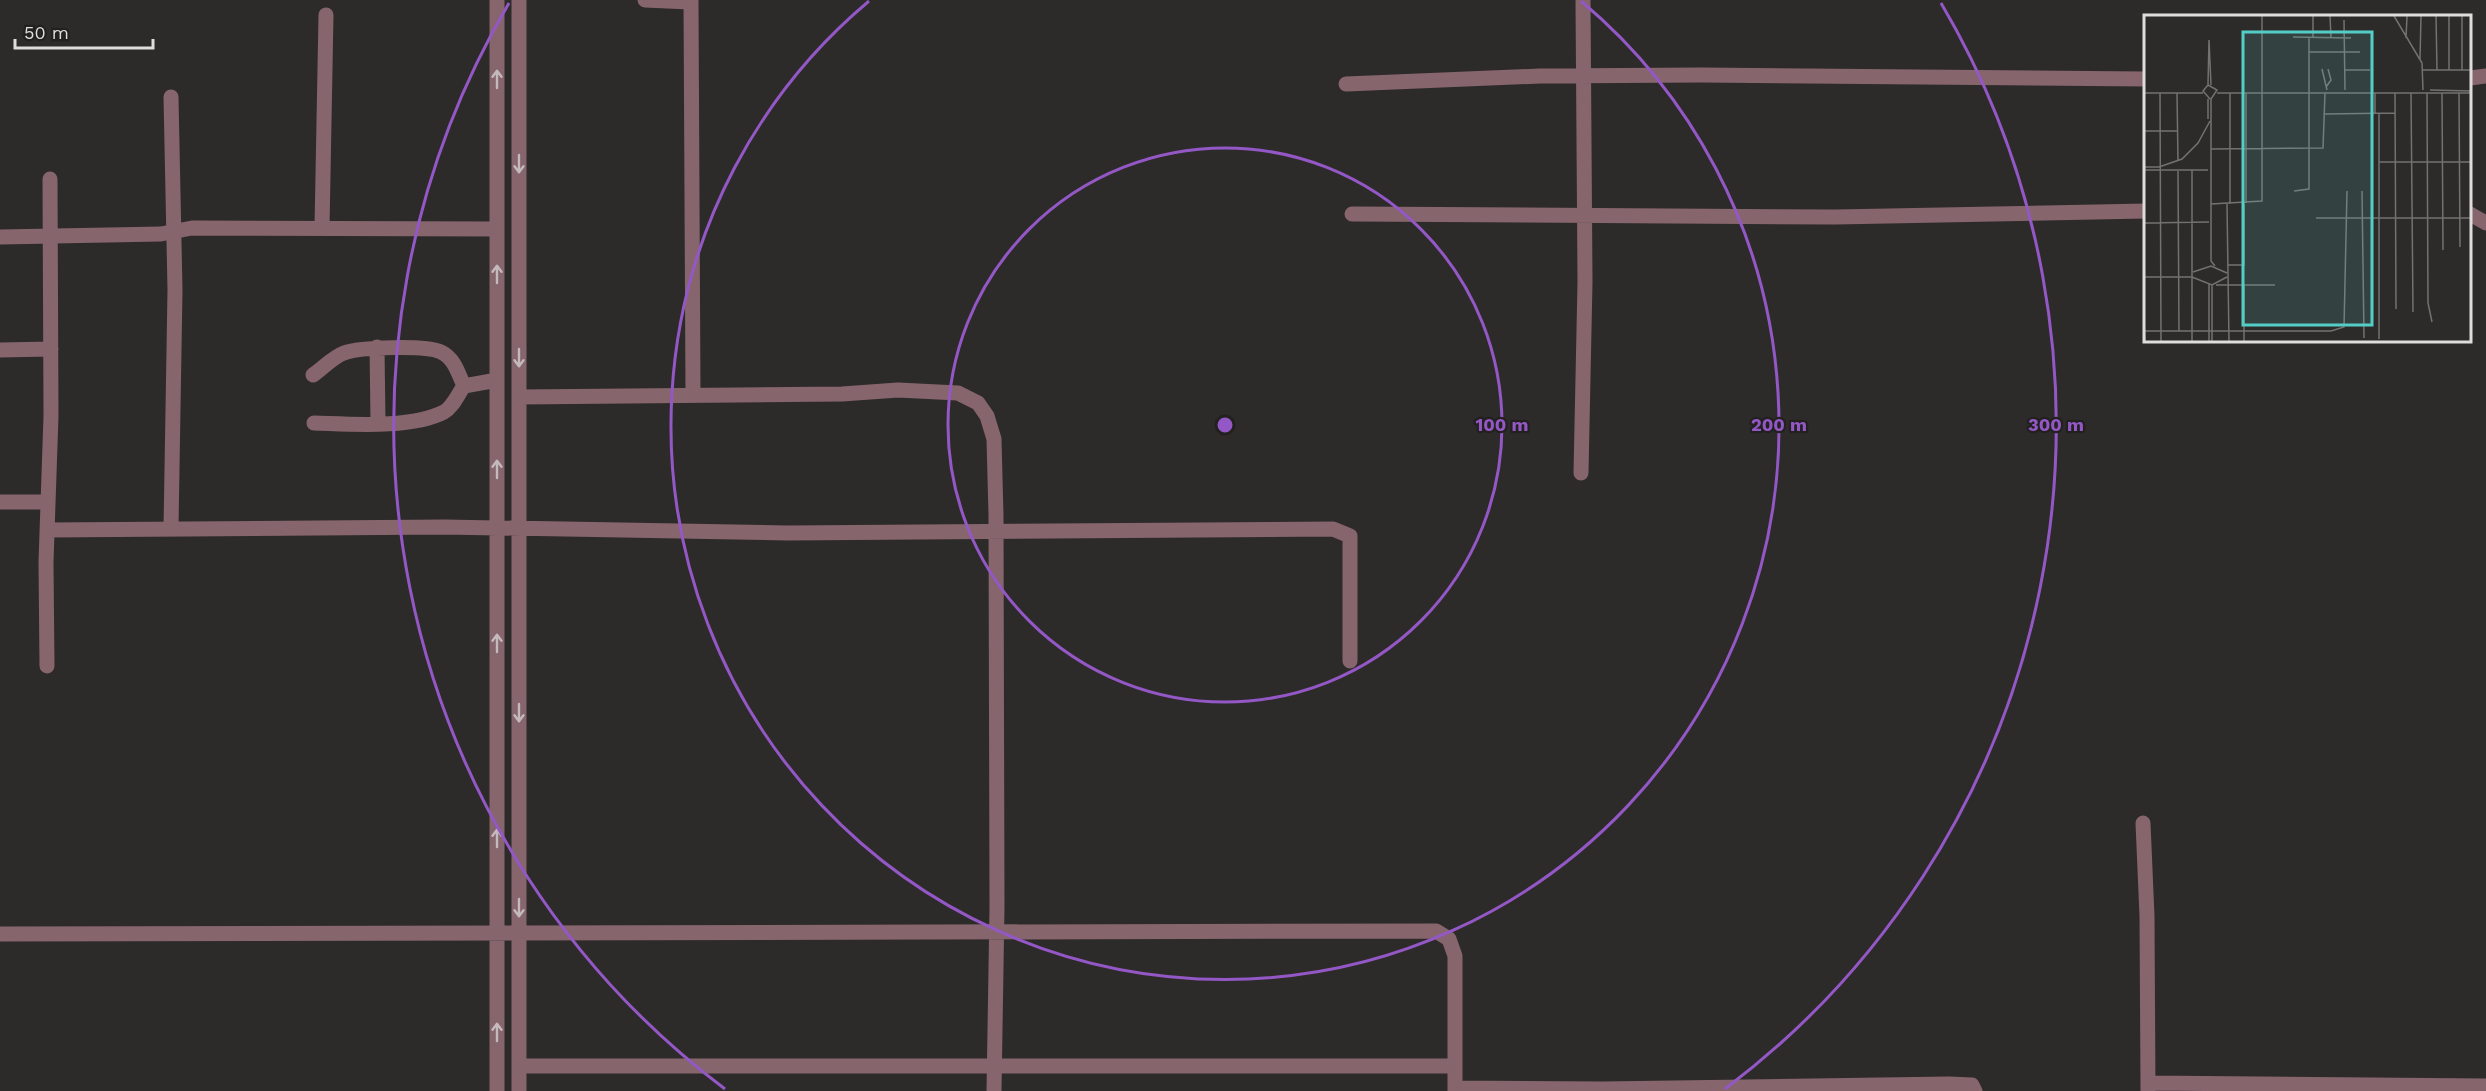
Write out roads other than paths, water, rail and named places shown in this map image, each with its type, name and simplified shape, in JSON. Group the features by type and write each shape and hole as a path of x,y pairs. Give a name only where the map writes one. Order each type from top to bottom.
{"street":[{"path":"497,0 497,1091"},
{"path":"519,0 519,1091"},
{"path":"645,0 690,1 693,395"},
{"path":"1581,473 1584,216 1583,0"},
{"path":"322,228 326,15"},
{"path":"1346,84 1583,76 1877,75 2144,80"},
{"path":"2471,78 2486,76"},
{"path":"171,97 174,232 171,529"},
{"path":"47,666 51,349 50,179"},
{"path":"1352,214 1835,217 2144,211"},
{"path":"2471,215 2486,223"},
{"path":"0,237 174,232 192,228 497,229"},
{"path":"313,375 343,353 377,347 440,351 455,364 464,386"},
{"path":"377,347 378,422"},
{"path":"0,350 51,349"},
{"path":"314,423 378,422 428,417 446,411 464,386 497,380"},
{"path":"519,397 842,394 898,390 958,393 978,403 987,416 994,439 995,532 994,1091"},
{"path":"0,501 48,502"},
{"path":"47,530 519,528 995,532 1333,529 1350,536 1350,661"},
{"path":"2143,823 2147,915 2149,1087 2486,1086"},
{"path":"0,934 1436,931 1449,939 1455,957 1455,1089 1949,1084 1972,1085 1975,1091"},
{"path":"519,1066 1455,1066"}]}
